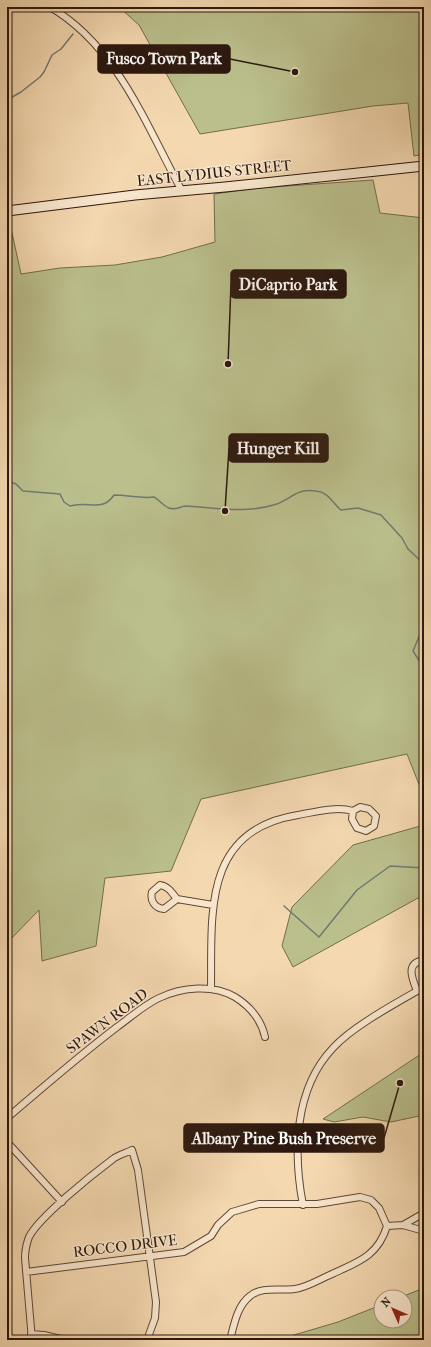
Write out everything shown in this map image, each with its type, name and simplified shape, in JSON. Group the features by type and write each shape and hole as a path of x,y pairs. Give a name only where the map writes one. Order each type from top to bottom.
{"street":[{"path":"50,7 87,34 107,57 127,88 182,190"},
{"name":"EAST LYDIUS STREET","path":"7,211 66,202 424,166"},
{"path":"211,989 213,905 217,881 231,852 252,833 279,819 339,809 353,811"},
{"path":"177,899 213,905"},
{"path":"417,991 411,974 413,966 417,961 424,960"},
{"path":"303,1205 299,1184 298,1133 305,1097 312,1081 332,1048 344,1038 424,987"},
{"name":"SPAWN ROAD","path":"7,1118 99,1040 149,1004 169,994 195,989 211,989 232,995 249,1007 257,1017 265,1037"},
{"path":"7,1142 62,1202"},
{"path":"64,1340 44,1335 32,1337 25,1249 30,1237 42,1220 114,1158 132,1150 138,1170 156,1311 147,1340"},
{"name":"ROCCO DRIVE","path":"26,1272 184,1252 211,1236 218,1225 232,1212 273,1202 303,1205 360,1197 371,1200 379,1208 387,1226"},
{"path":"403,1225 424,1214"},
{"path":"230,1340 239,1309 244,1301 251,1295 271,1290 295,1289 317,1281 358,1262 368,1256 377,1247 384,1236 387,1226 403,1225 424,1231"}],"green space":[{"path":"119,7 424,7 424,154 414,156 408,103 373,106 200,134 139,25"},
{"path":"373,180 380,213 424,218 424,797 407,754 201,799 171,871 105,878 96,946 42,961 39,910 7,943 7,219 9,219 21,274 60,268 115,265 162,257 215,242 214,194 258,188"},
{"path":"424,825 424,899 418,898 293,967 282,946 292,907 353,845"},
{"path":"424,1052 424,1115 391,1122 363,1117 334,1122 323,1119"},
{"path":"424,1288 424,1340 277,1340 338,1322 373,1308 373,1329 413,1329 413,1292"}],"waterway":[{"path":"7,100 21,92 40,77 52,55 61,49 73,34"},
{"path":"7,481 16,484 23,491 60,494 64,502 70,506 83,504 100,505 105,503 114,495 144,498 154,497 171,509 186,506 243,510 277,504 295,494 310,490 324,493 341,510 358,508 381,515 402,538 408,549 424,564"},
{"path":"424,593 422,598 424,603"},
{"path":"424,625 413,651 424,668"},
{"path":"284,906 319,937 357,890 390,866 424,868"}],"place":[{"name":"Fusco Town Park","path":"295,72"},
{"name":"DiCaprio Park","path":"228,364"},
{"name":"Hunger Kill","path":"225,511"},
{"name":"Albany Pine Bush Preserve","path":"400,1083"}]}
